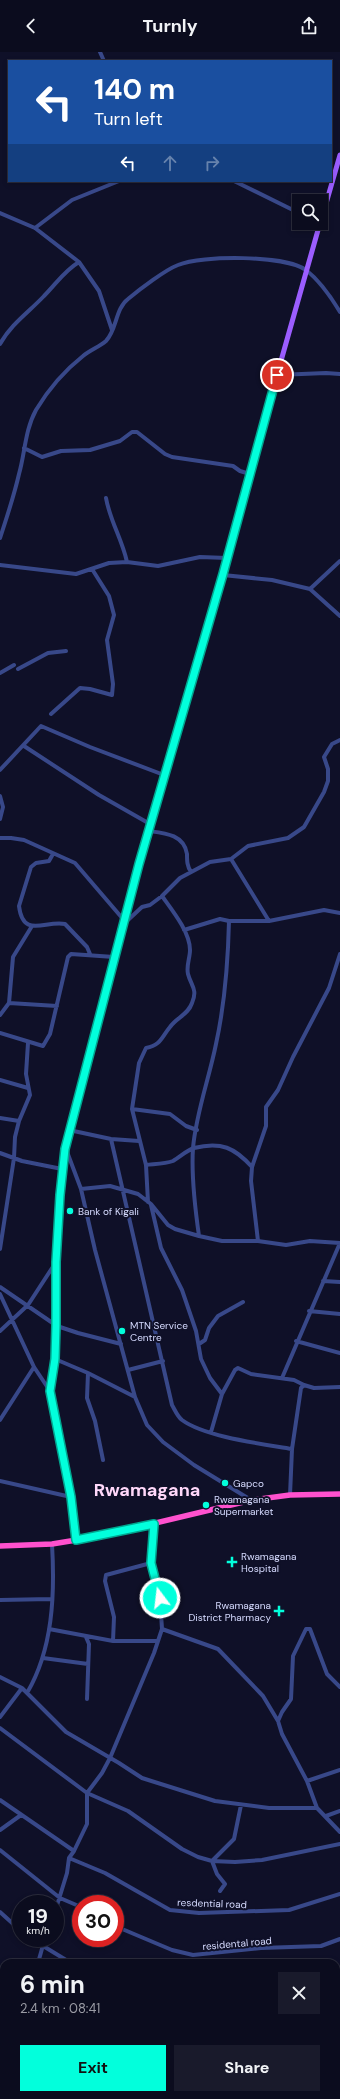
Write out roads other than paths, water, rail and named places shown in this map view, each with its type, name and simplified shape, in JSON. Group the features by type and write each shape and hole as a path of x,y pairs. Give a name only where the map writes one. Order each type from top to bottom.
{"highway":[{"path":"0,1546 52,1544 76,1540 154,1524 252,1500 290,1495 340,1494"}],"main road":[{"path":"332,182 340,155"},
{"path":"328,196 332,182"},
{"path":"76,1540 71,1497 50,1391 55,1359 56,1262 62,1169 65,1149 120,937 123,919 223,574 318,230"}],"street":[{"path":"334,175 340,174"},
{"path":"35,228 72,200 117,182"},
{"path":"236,182 292,210"},
{"path":"0,213 35,228 79,262 99,291 112,330"},
{"path":"0,538 20,473 24,448 35,412 51,387 83,355 106,341 127,300 178,265 191,261 245,258 289,263 306,271 323,288 340,312"},
{"path":"0,344 14,324 45,295 64,273 79,262"},
{"path":"277,375 326,373 340,374"},
{"path":"24,448 42,457 62,451 90,450 120,441 132,432 137,432 165,454 172,457 233,466 240,471 250,474"},
{"path":"106,498 111,521 120,537 127,562"},
{"path":"0,565 76,574 92,570 103,564 127,562 158,566 200,557 227,558"},
{"path":"310,589 340,562"},
{"path":"51,714 80,688 90,689 112,696 113,684 107,640 114,615 109,596 92,570"},
{"path":"223,574 272,580 310,589 340,616"},
{"path":"18,669 48,653 66,651"},
{"path":"0,673 14,665"},
{"path":"0,770 41,726 90,748 164,775"},
{"path":"0,833 1,838 24,840 75,863 123,919 128,920 142,907 150,905 162,896 173,883 191,872 210,862 231,860 248,846 288,838 304,827 324,792 328,781 328,769 324,757 327,750 340,740"},
{"path":"24,746 99,795 150,824"},
{"path":"0,796 3,812 0,819"},
{"path":"148,831 167,833 179,839 185,847 188,865 191,872"},
{"path":"53,854 49,861 36,863 28,874 19,906 22,918 35,928 59,922 65,924 87,947 90,954"},
{"path":"231,860 269,921"},
{"path":"84,1074 139,864"},
{"path":"162,896 184,930 190,948 188,972 196,990 193,1002 186,1014 175,1020 156,1046 146,1048 144,1050 139,1063 132,1109 146,1165 150,1203 161,1248 182,1290 199,1344 201,1359 210,1378 222,1394"},
{"path":"184,930 220,919 229,921 269,921 324,910 340,913"},
{"path":"199,1236 195,1206 194,1148 204,1092 216,1046 226,994 229,921"},
{"path":"0,1015 9,1003 13,957 32,926"},
{"path":"0,1033 43,1046 47,1042 68,957 71,954 90,954 114,957"},
{"path":"258,1241 251,1192 252,1167 266,1126 266,1107 278,1090 293,1057 329,988 340,954"},
{"path":"9,1003 57,1006"},
{"path":"0,1249 1,1232 14,1158 15,1138 19,1121 29,1100 26,1068 28,1042"},
{"path":"0,1080 28,1088"},
{"path":"132,1109 170,1114 186,1126 197,1130"},
{"path":"0,1118 19,1121"},
{"path":"69,1130 111,1139 139,1141"},
{"path":"111,1139 176,1413 192,1426 211,1432 292,1449"},
{"path":"146,1165 173,1161 194,1148 219,1146 232,1149 239,1153 252,1167"},
{"path":"65,1149 81,1189 95,1250 135,1397 147,1425 163,1442 194,1465 252,1500"},
{"path":"0,1152 28,1163 62,1169"},
{"path":"81,1189 110,1186 123,1188 138,1194 150,1203 168,1225 175,1229 199,1236 233,1242 258,1241 286,1245 310,1241 340,1243 296,1341 282,1378"},
{"path":"0,1331 28,1305 56,1262"},
{"path":"323,1281 340,1282"},
{"path":"0,1287 28,1305 56,1326 121,1344"},
{"path":"0,1294 34,1367 50,1391"},
{"path":"199,1344 205,1340 209,1328 218,1316 243,1302"},
{"path":"309,1311 340,1314"},
{"path":"296,1341 340,1353"},
{"path":"55,1359 88,1372 135,1397"},
{"path":"128,1370 163,1361"},
{"path":"0,1420 34,1367"},
{"path":"211,1432 222,1394 235,1370 238,1368 260,1376 302,1382 304,1385 314,1388 340,1388"},
{"path":"88,1372 87,1398 95,1421 103,1460"},
{"path":"290,1495 292,1449 301,1388 304,1385"},
{"path":"0,1481 71,1497"},
{"path":"61,1895 68,1874 69,1858 74,1852 87,1824 87,1793 102,1773 110,1758 162,1629 160,1598 151,1563 154,1524"},
{"path":"27,1693 36,1677 43,1658 49,1629 53,1578 52,1544"},
{"path":"113,1641 114,1617 105,1581 106,1575 151,1563"},
{"path":"0,1600 51,1599"},
{"path":"49,1629 113,1641 158,1641"},
{"path":"162,1629 218,1649 264,1696 278,1721 282,1734 307,1781 317,1808 340,1832"},
{"path":"278,1721 291,1699 293,1656 306,1629 310,1629 327,1674 340,1687"},
{"path":"86,1637 89,1644 87,1699"},
{"path":"89,1644 95,1638"},
{"path":"43,1658 88,1664"},
{"path":"0,1677 22,1688 66,1732 142,1778 157,1784 178,1788 204,1798 241,1805 269,1808 317,1808"},
{"path":"0,1717 22,1688"},
{"path":"0,1728 87,1793 128,1811 182,1849 212,1861 236,1862 262,1860 340,1844"},
{"path":"307,1781 340,1770"},
{"path":"0,1800 74,1852"},
{"path":"212,1861 234,1839 241,1805"},
{"path":"326,1816 340,1811"},
{"path":"0,1830 20,1815"},
{"path":"0,1850 56,1895"},
{"name":"resdential road","path":"69,1858 105,1873 170,1910 181,1912 243,1913 289,1910 340,1894"},
{"name":"resdential road","path":"212,1861 217,1874 224,1884 220,1891"},
{"path":"0,1912 12,1923"},
{"name":"residental road","path":"124,1930 172,1950 193,1955 262,1948 321,1946 340,1939"},
{"path":"39,1959 42,1947"},
{"path":"45,1947 65,1959"}],"place":[{"name":"Bank of Kigali","path":"70,1211"},
{"name":"MTN Service Centre","path":"122,1331"},
{"name":"Gapco","path":"225,1483"},
{"name":"Rwamagana Supermarket","path":"206,1505"},
{"name":"Rwamagana Hospital","path":"232,1562"},
{"name":"Rwamagana District Pharmacy","path":"279,1611"}],"district":[{"name":"Rwamagana","path":"147,1490"}]}
